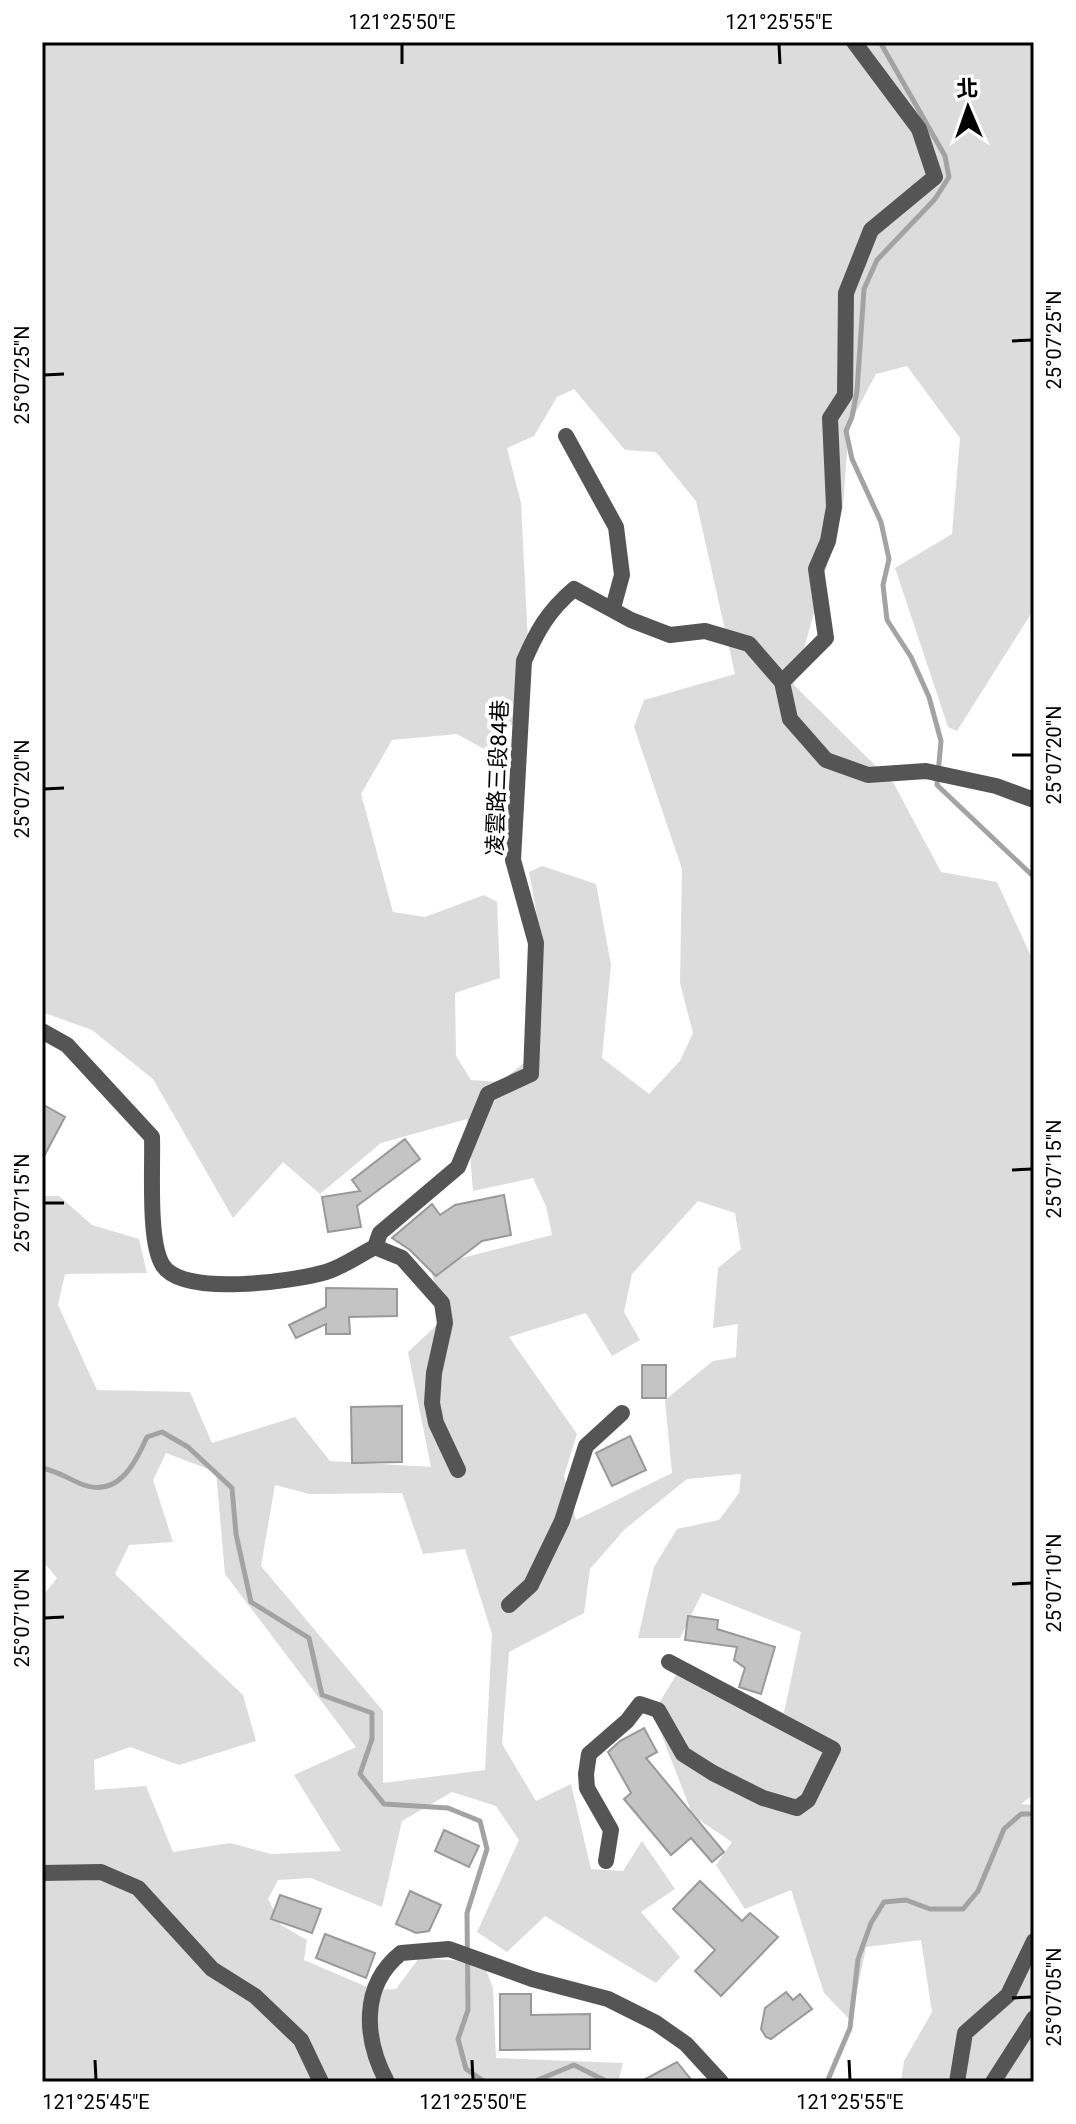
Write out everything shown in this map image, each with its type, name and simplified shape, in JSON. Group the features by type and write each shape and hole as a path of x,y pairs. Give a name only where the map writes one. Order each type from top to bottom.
{"street":[{"path":"854,42 919,129 935,177 871,230 846,293 845,395 830,418 834,507 828,541 816,569 826,638 782,682 790,719 826,760 868,775 926,771 996,786 1034,800"},
{"path":"566,436 616,527 622,575 613,608"},
{"name":"凌雲路三段84巷","path":"42,1031 67,1045 152,1137 155,1248 163,1268 179,1277 203,1284 293,1280 331,1271 375,1247 380,1233 458,1167 488,1094 531,1074 536,943 513,860 524,661 536,633 554,606 574,589 631,620 670,635 705,631 749,644 782,682"},
{"path":"375,1247 402,1258 442,1303 445,1323 434,1373 432,1403 436,1423 458,1470"},
{"path":"509,1605 531,1585 562,1521 586,1446 622,1413"},
{"path":"606,1861 611,1830 587,1788 589,1754 627,1721 640,1704 658,1710 683,1754 763,1798 797,1808 808,1800 833,1749 669,1662"},
{"path":"42,1873 101,1872 138,1888 212,1969 255,1996 301,2040 321,2082"},
{"path":"957,2082 965,2033 1008,1995 1034,1941"},
{"path":"387,2082 378,2065 371,2029 370,1999 377,1978 401,1953 449,1949 532,1979 608,1999 634,2011 686,2044 721,2082"},
{"path":"993,2082 1034,2018"}],"shaded area":[{"path":"42,42 1034,42 1034,609 957,731 948,727 895,568 952,534 960,438 907,366 876,374 849,425 843,507 794,685 894,784 941,872 997,882 1034,963 1034,1794 1021,1804 1034,1805 1034,2082 901,2082 904,2061 932,2012 921,1940 866,1947 851,2021 824,1993 791,1890 745,1909 716,1865 732,1842 693,1816 653,1713 684,1662 784,1713 801,1632 702,1593 680,1638 638,1638 654,1567 677,1529 719,1520 739,1493 741,1474 687,1479 624,1530 590,1569 584,1613 509,1652 502,1744 536,1801 571,1784 591,1869 623,1871 642,1841 675,1889 641,1912 680,1957 656,1983 545,1916 507,1952 477,1932 519,1840 496,1806 452,1792 402,1821 382,1907 311,1878 278,1880 268,1899 281,1925 307,1940 304,1960 374,1990 396,1989 419,1958 463,1961 486,1970 493,1988 496,2058 623,2063 618,2082 42,2082 42,1597 57,1578 42,1560 42,1196 59,1196 92,1225 139,1239 147,1273 65,1274 58,1305 97,1390 190,1392 212,1443 295,1417 330,1461 431,1467 408,1352 443,1319 430,1266 552,1235 546,1206 533,1178 473,1191 467,1119 381,1143 320,1194 283,1162 233,1218 153,1079 92,1030 42,1012","holes":["574,389 625,450 656,452 696,501 735,674 644,700 634,727 682,869 680,983 693,1033 680,1061 649,1094 602,1058 611,965 596,884 542,866 529,872 537,917 524,1063 500,1082 471,1080 456,1056 455,993 500,978 497,902 484,895 425,917 393,912 361,794 392,740 457,734 484,749 520,717 528,643 521,503 507,448 534,436 557,397","698,1201 735,1213 741,1249 718,1268 713,1328 738,1324 736,1357 713,1361 665,1400 672,1473 576,1520 564,1476 577,1434 509,1337 586,1313 612,1356 640,1340 624,1312 632,1274","166,1453 216,1472 225,1574 356,1747 294,1775 341,1851 271,1854 230,1843 173,1852 146,1786 95,1790 94,1760 130,1747 179,1765 256,1741 243,1695 115,1574 129,1545 173,1542 153,1480","275,1485 309,1494 402,1493 423,1554 465,1549 492,1634 485,1770 383,1783 383,1711 261,1566"]}],"building":[{"path":"42,1104 65,1117 42,1160"},
{"path":"405,1139 420,1159 357,1206 361,1227 328,1232 322,1197 360,1191 352,1180"},
{"path":"504,1195 511,1235 482,1241 436,1276 410,1250 392,1238 432,1204 440,1215 455,1205"},
{"path":"326,1288 397,1289 397,1316 349,1317 350,1334 326,1334 326,1324 296,1338 289,1325 326,1307"},
{"path":"642,1365 666,1365 666,1398 642,1398"},
{"path":"402,1406 402,1462 352,1463 351,1407"},
{"path":"630,1436 646,1470 612,1486 596,1453"},
{"path":"688,1616 718,1620 717,1629 775,1647 761,1694 739,1687 745,1668 734,1660 737,1647 685,1640"},
{"path":"644,1728 657,1752 646,1758 724,1852 712,1862 691,1838 671,1855 624,1799 631,1793 608,1752 620,1741"},
{"path":"444,1830 479,1846 469,1867 435,1851"},
{"path":"700,1881 742,1921 750,1913 778,1937 721,1996 695,1971 715,1950 673,1909"},
{"path":"410,1891 441,1905 429,1931 416,1933 396,1924"},
{"path":"280,1895 321,1909 312,1933 271,1919"},
{"path":"325,1934 375,1953 366,1978 316,1958"},
{"path":"786,1992 793,2000 800,1994 812,2009 771,2039 761,2029 765,2008"},
{"path":"500,1994 531,1994 531,2015 590,2014 590,2049 500,2050"},
{"path":"677,2062 693,2082 640,2082"}],"waterway":[{"path":"880,42 945,156 949,177 935,199 877,260 864,289 857,391 846,431 852,459 881,522 889,559 883,585 887,620 911,657 929,697 941,741 937,785 1034,877"},
{"path":"42,1468 84,1485 106,1486 124,1476 147,1437 162,1432 188,1447 232,1488 236,1534 251,1602 309,1638 322,1695 372,1713 372,1739 360,1774 384,1804 448,1808 480,1821 487,1849 467,1913 468,2010 458,2039 466,2069 485,2082"},
{"path":"827,2082 850,2028 858,1959 871,1923 884,1902 906,1900 930,1909 963,1909 978,1891 1004,1829 1021,1814 1034,1814"},
{"path":"533,2082 574,2065 608,2082"}]}
